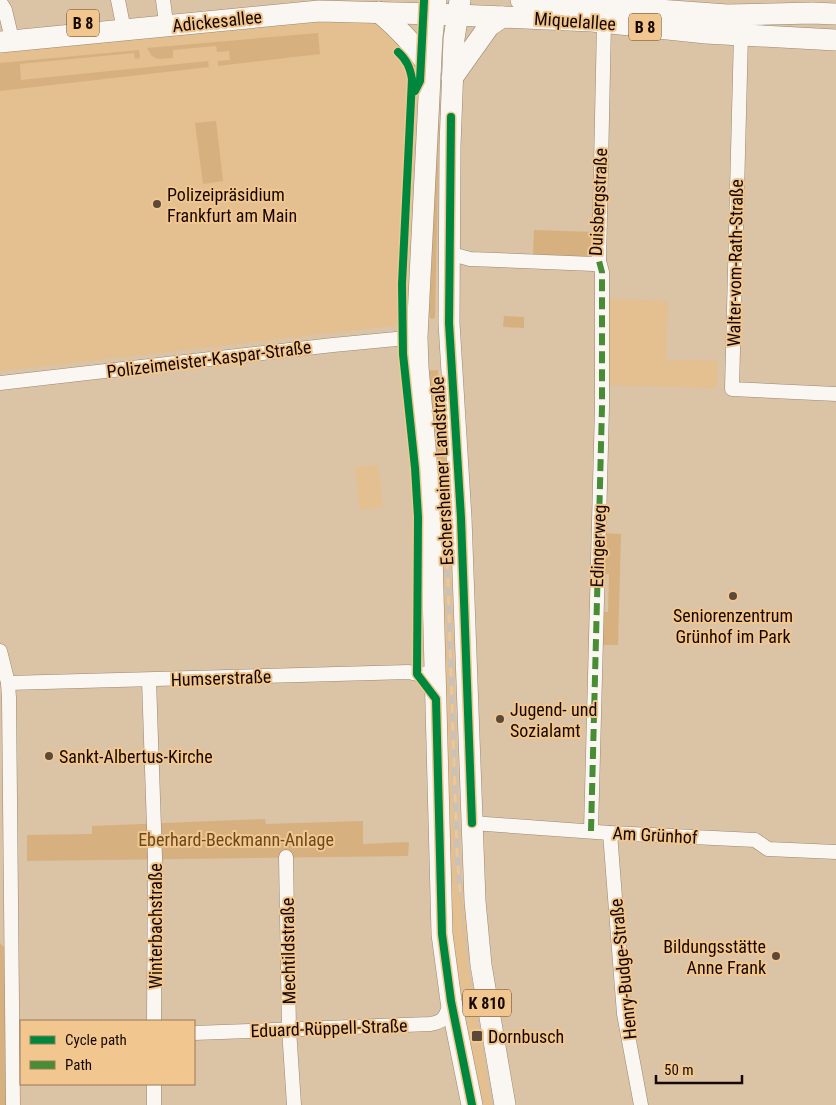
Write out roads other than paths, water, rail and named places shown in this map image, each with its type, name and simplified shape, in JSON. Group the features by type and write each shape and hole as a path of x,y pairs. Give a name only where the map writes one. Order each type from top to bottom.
{"main road":[{"name":"Adickesallee","path":"3,35 120,10 296,0"},
{"name":"Miquelallee","path":"521,0 727,15 836,14"},
{"name":"Adickesallee","path":"3,35 319,11 379,12 435,7"},
{"name":"Miquelallee","path":"435,7 459,7 502,17 604,22 706,33 836,40"},
{"name":"Eschersheimer Landstraße","path":"435,7 430,70 436,335 461,528 475,901 481,965 505,1105"},
{"name":"Eschersheimer Landstraße","path":"459,7 454,39 452,78 458,256 436,335 418,367 431,516 442,934 451,1001 472,1105"},
{"path":"379,12 410,41 422,55 430,70"},
{"path":"452,78 490,26 502,17"}],"street":[{"path":"0,2 6,10 3,35"},
{"name":"Duisbergstraße","path":"458,256 594,264 599,261 604,22"},
{"name":"Walter-vom-Rath-Straße","path":"741,34 732,389 836,394"},
{"name":"Edingerweg","path":"591,830 602,408 602,272 599,261"},
{"name":"Polizeimeister-Kaspar-Straße","path":"0,382 436,335"},
{"path":"0,651 8,683 12,836 6,929 17,1038 13,1105"},
{"name":"Humserstraße","path":"8,683 409,672 417,674 435,673"},
{"name":"Winterbachstraße","path":"150,680 155,857 154,1020"},
{"name":"Am Grünhof","path":"472,823 754,840 768,849 836,852"},
{"name":"Henry-Budge-Straße","path":"610,832 624,1014 641,1105"},
{"name":"Mechtildstraße","path":"286,856 289,1029 294,1105"},
{"name":"Eduard-Rüppell-Straße","path":"195,1033 439,1023 446,1016 451,1001"},
{"path":"154,1085 154,1105"}],"tram line":[{"path":"460,892 464,933 493,1105"}],"railway":[{"path":"446,524 460,892"}],"place":[{"name":"Polizeipräsidium Frankfurt am Main","path":"157,204"},
{"name":"Seniorenzentrum Grünhof im Park","path":"733,596"},
{"name":"Jugend- und Sozialamt","path":"500,719"},
{"name":"Sankt-Albertus-Kirche","path":"49,756"},
{"name":"Bildungsstätte Anne Frank","path":"776,956"},
{"name":"Dornbusch","path":"477,1036"}],"park label":[{"name":"Eberhard-Beckmann-Anlage","path":"236,839"}]}
